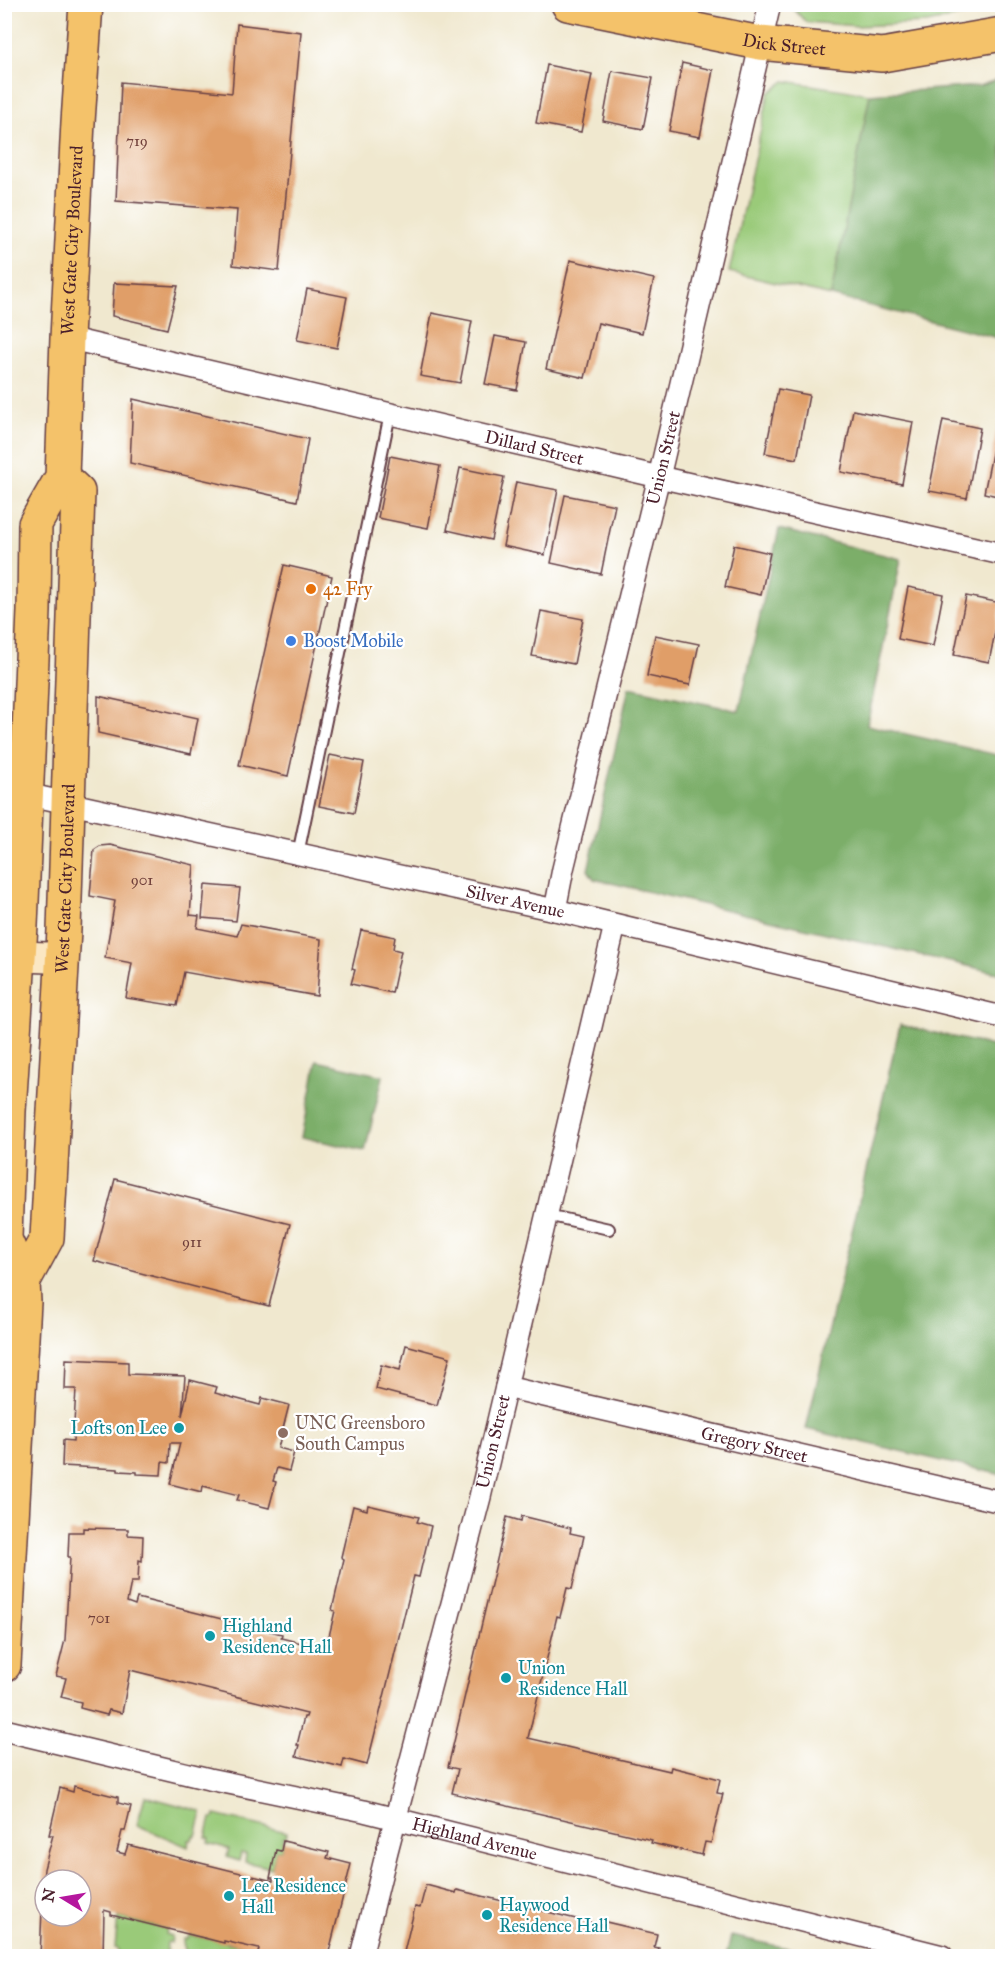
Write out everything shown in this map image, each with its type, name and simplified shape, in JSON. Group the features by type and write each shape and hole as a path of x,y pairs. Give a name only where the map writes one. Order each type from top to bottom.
{"main road":[{"name":"West Gate City Boulevard","path":"4,1665 24,1302 23,1282 5,1239 12,956 26,794 35,524 62,477 67,338 86,4"},
{"name":"Dick Street","path":"568,4 760,44 882,56 1002,34"},
{"name":"West Gate City Boulevard","path":"23,1282 47,1238 63,958 78,492 62,477"}],"street":[{"name":"Union Street","path":"555,909 562,869 659,477 770,4"},
{"name":"Dillard Street","path":"67,338 659,477 1002,554"},
{"name":"Silver Avenue","path":"26,794 555,909 1002,1017"},
{"name":"Union Street","path":"361,1956 478,1508 615,925"},
{"path":"12,956 63,958"},
{"name":"Gregory Street","path":"506,1388 1002,1502"},
{"name":"Highland Avenue","path":"4,1730 209,1779 364,1811 942,1956"}],"lane":[{"path":"298,854 390,414"},
{"path":"546,1215 609,1229"}],"green space":[{"path":"1002,4 1002,8 927,23 857,26 806,22 790,5"},
{"path":"1002,78 1002,339 831,296 870,94 979,86"},
{"path":"785,81 870,94 831,296 729,272 769,93"},
{"path":"779,529 901,559 867,725 1002,756 1002,974 594,879 588,870 629,687 739,711"},
{"path":"900,1025 1002,1048 1002,1475 806,1429"},
{"path":"317,1061 383,1076 365,1151 302,1137"},
{"path":"145,1796 202,1813 196,1836 189,1840 188,1847 137,1825"},
{"path":"215,1815 287,1832 286,1837 283,1837 281,1851 276,1850 272,1868 245,1862 246,1854 241,1853 239,1861 227,1857 229,1849 208,1843 209,1838 206,1838 211,1818"},
{"path":"118,1917 167,1929 166,1934 172,1936 171,1943 167,1943 166,1956 118,1956 118,1949 115,1948"},
{"path":"189,1935 259,1949 257,1956 187,1956 183,1943"},
{"path":"731,1936 825,1956 726,1956"}],"building":[{"path":"237,24 301,32 279,271 233,265 237,210 116,201 121,82 232,93"},
{"path":"682,63 713,70 700,137 669,131"},
{"path":"547,65 592,74 581,132 536,123"},
{"path":"612,71 653,78 643,129 603,121"},
{"path":"570,260 654,279 642,333 598,323 585,378 546,369"},
{"path":"114,283 178,286 167,329 112,316"},
{"path":"307,289 347,297 337,348 297,340"},
{"path":"432,313 472,321 460,383 420,376"},
{"path":"495,336 526,342 517,390 485,384"},
{"path":"778,389 809,395 797,459 765,453"},
{"path":"133,399 308,439 297,501 130,463"},
{"path":"853,410 913,422 902,484 841,472"},
{"path":"943,420 980,428 967,498 929,491"},
{"path":"998,424 1002,425 1002,497 984,493"},
{"path":"390,456 440,466 428,528 378,518"},
{"path":"460,468 504,477 491,540 447,530"},
{"path":"516,482 558,490 545,555 503,546"},
{"path":"565,495 615,505 601,574 551,563"},
{"path":"734,545 770,553 761,595 725,587"},
{"path":"284,565 332,576 288,776 239,765"},
{"path":"908,587 943,594 933,646 898,639"},
{"path":"966,596 1001,603 989,662 954,655"},
{"path":"541,611 583,619 574,664 532,656"},
{"path":"655,635 699,644 690,685 647,676"},
{"path":"98,696 198,718 191,754 98,733"},
{"path":"330,755 364,762 354,813 319,806"},
{"path":"110,845 194,865 190,915 199,916 197,928 237,936 241,924 321,939 317,996 184,972 177,1006 126,998 132,963 105,958 115,901 90,896 94,850 100,846"},
{"path":"205,885 240,888 236,921 202,918"},
{"path":"361,930 395,937 393,949 401,951 392,993 351,984"},
{"path":"115,1179 290,1224 269,1306 94,1261"},
{"path":"406,1345 450,1357 437,1405 376,1389 381,1365 400,1370"},
{"name":"Lofts on Lee","path":"66,1359 128,1362 128,1374 185,1376 182,1416 190,1380 217,1387 215,1393 260,1405 262,1398 289,1405 278,1448 294,1452 289,1471 277,1468 269,1508 237,1500 239,1495 203,1486 202,1492 170,1484 180,1443 170,1443 169,1463 162,1462 161,1475 137,1474 137,1472 118,1471 118,1469 62,1466 63,1440 73,1441 76,1389 65,1389"},
{"name":"Highland Residence Hall","path":"368,1505 419,1517 417,1522 431,1526 419,1577 414,1576 367,1765 344,1759 342,1767 296,1756 304,1717 307,1714 130,1670 122,1713 109,1710 107,1715 80,1708 81,1702 61,1697 66,1678 56,1676 65,1640 70,1557 68,1557 69,1532 83,1532 83,1528 128,1529 128,1535 143,1536 138,1582 131,1582 127,1602 135,1605 137,1598 282,1634 281,1638 326,1649 344,1559 341,1557 353,1506 367,1510"},
{"name":"Union Residence Hall","path":"522,1516 571,1528 570,1533 584,1536 572,1589 567,1588 560,1617 557,1616 528,1738 670,1771 671,1767 720,1779 717,1793 723,1794 711,1843 705,1842 702,1855 651,1843 652,1840 452,1793 458,1769 448,1767 507,1517 521,1521"},
{"name":"Lee Residence Hall","path":"74,1786 118,1797 118,1803 131,1806 117,1852 125,1854 128,1845 273,1881 273,1878 270,1878 276,1850 281,1851 283,1841 329,1852 327,1858 351,1864 328,1956 257,1956 259,1949 224,1941 224,1943 111,1915 111,1912 104,1910 103,1956 40,1956 41,1928 93,1928 93,1868 44,1868 53,1835 49,1835 60,1788 73,1792"},
{"name":"Haywood Residence Hall","path":"426,1885 456,1893 457,1890 605,1926 606,1922 657,1934 654,1947 659,1948 657,1956 403,1956 415,1907 420,1908"}],"place":[{"name":"42 Fry","path":"311,589"},
{"name":"Boost Mobile","path":"291,641"},
{"name":"Lofts on Lee","path":"179,1428"},
{"name":"UNC Greensboro South Campus","path":"283,1433"},
{"name":"Highland Residence Hall","path":"210,1636"},
{"name":"Union Residence Hall","path":"506,1678"},
{"name":"Lee Residence Hall","path":"229,1896"},
{"name":"Haywood Residence Hall","path":"487,1915"}]}
